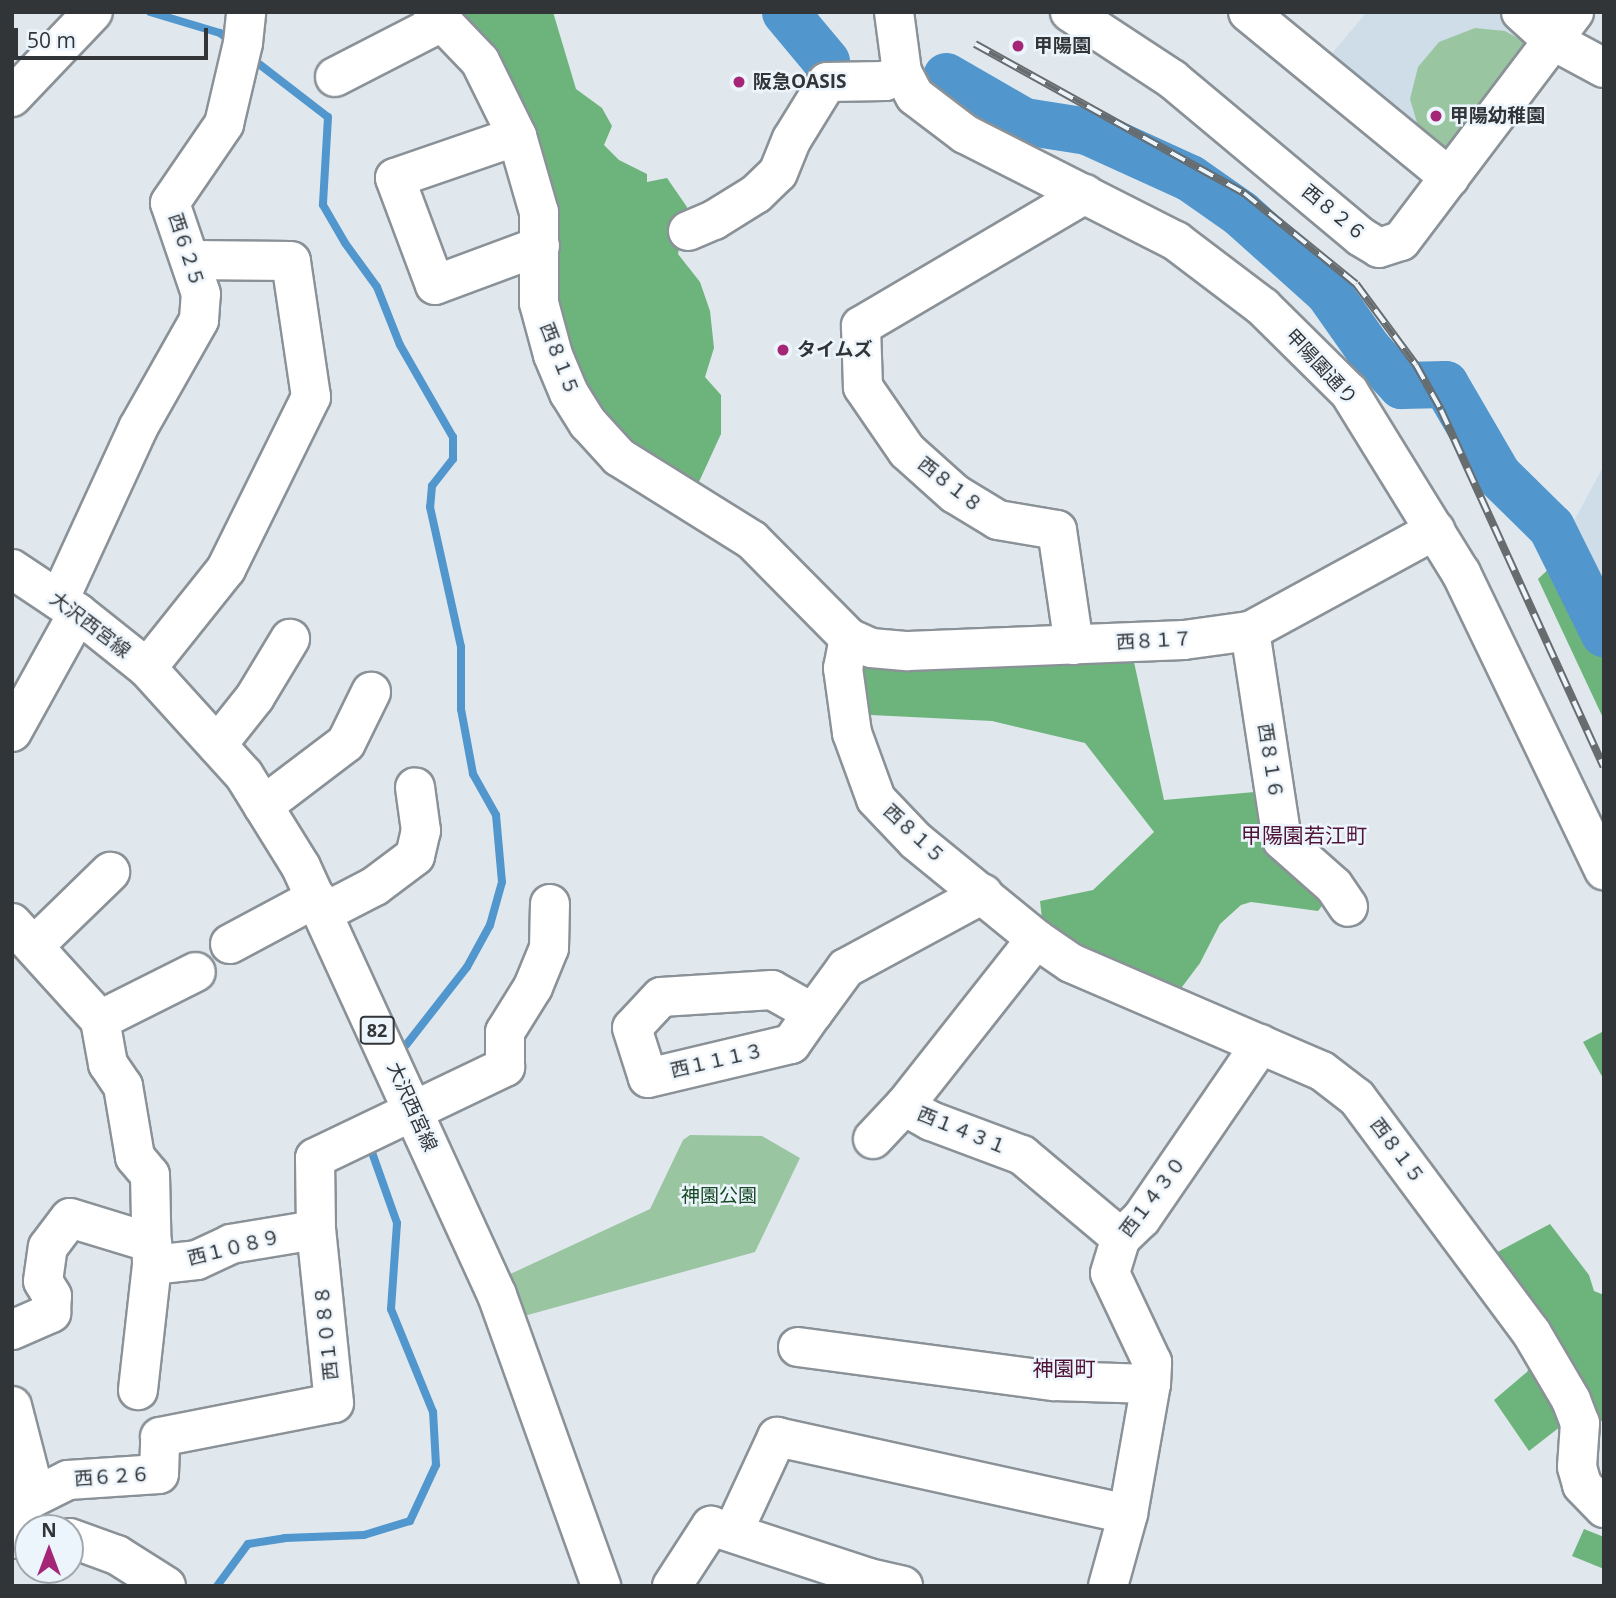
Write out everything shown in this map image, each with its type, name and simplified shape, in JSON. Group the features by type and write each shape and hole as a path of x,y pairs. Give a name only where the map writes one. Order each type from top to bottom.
{"street":[{"path":"12,97 93,12"},
{"name":"甲陽園通り","path":"894,12 902,72 915,96 965,134 1176,241 1263,307 1349,392 1467,585 1604,870"},
{"name":"西８２６","path":"1070,12 1172,79 1361,237 1379,248 1401,241 1563,26"},
{"path":"1248,12 1450,178"},
{"path":"1521,12 1563,26 1604,68"},
{"path":"335,77 438,17"},
{"name":"西８１５","path":"438,17 480,61 517,136 539,212 539,303 553,355 569,393 588,423 636,470 752,540 849,638 843,668 852,733 876,799 897,824 1036,939 1071,963 1322,1071 1357,1098 1531,1332 1571,1400 1580,1423 1577,1467 1582,1485 1604,1508"},
{"name":"西６２５","path":"12,732 68,606 138,428 199,320 201,294 170,202 224,124 243,38"},
{"path":"688,231 713,220 756,194 778,173 792,139 827,82 885,81 902,72"},
{"path":"517,136 395,178 435,285 540,246"},
{"name":"西８１８","path":"1074,645 1057,530 998,520 956,494 907,451 863,387 862,326 1085,194"},
{"path":"147,668 226,569 311,397 291,261 190,260"},
{"name":"西８１７","path":"849,638 871,648 895,651 1184,640 1250,631 1435,530"},
{"name":"大沢西宮線","path":"12,569 68,606 147,668 244,775 301,867 497,1295 601,1586"},
{"name":"西８１６","path":"1250,631 1282,840 1334,886 1348,906"},
{"path":"217,745 255,697 290,639"},
{"path":"263,806 346,743 370,692"},
{"path":"230,944 320,905 375,886 415,856 421,831 415,787"},
{"path":"110,872 24,934 100,1020 108,1064 123,1086 135,1157 149,1175 152,1254 138,1390"},
{"path":"813,1013 846,968 983,894"},
{"path":"414,1111 505,1067 505,1032 533,987 549,948 550,904"},
{"name":"西１４３１","path":"1036,939 904,1107 931,1121 1022,1156 1121,1238"},
{"path":"100,1020 196,972"},
{"name":"西１４３０","path":"1108,1586 1128,1514 1151,1384 1152,1362 1111,1273 1121,1238 1141,1219 1261,1044"},
{"path":"873,1139 904,1107"},
{"name":"西１０８８","path":"159,1474 160,1437 334,1403 316,1230 315,1158 414,1111"},
{"path":"12,1330 51,1313 52,1296 43,1281 48,1247 70,1218 152,1254"},
{"name":"西１０８９","path":"152,1254 197,1260 232,1244 316,1230"},
{"path":"798,1347 1054,1381 1151,1384"},
{"path":"12,1406 36,1508 12,1539"},
{"path":"733,1532 777,1437 1128,1514"},
{"name":"西６２６","path":"36,1508 68,1479 159,1474"},
{"path":"672,1586 711,1525 869,1578 903,1586"},
{"path":"84,1543 117,1555 166,1586"}],"shaded area":[{"name":"甲陽幼稚園","path":"1367,12 1512,12 1543,41 1449,168 1322,65"},
{"path":"1604,465 1604,602 1570,528"}],"green space":[{"path":"457,12 553,12 576,89 602,108 612,126 604,145 619,160 647,174 647,182 667,178 687,207 678,254 700,282 710,311 714,348 705,377 721,395 721,434 698,484 647,460 597,406 557,327 533,127 497,51"},
{"path":"1475,28 1505,31 1532,46 1447,159 1420,133 1410,99 1418,67 1439,42"},
{"path":"1550,506 1562,513 1604,604 1604,720 1538,579 1555,563 1545,536 1519,525 1524,514"},
{"path":"871,662 1134,662 1164,800 1266,791 1329,897 1318,911 1251,902 1241,905 1220,924 1200,963 1179,991 1082,957 1043,928 1040,901 1093,890 1154,832 1085,743 992,721 871,715 861,689 863,671"},
{"path":"1604,1031 1604,1080 1583,1042"},
{"name":"神園公園","path":"690,1135 762,1136 800,1158 755,1252 506,1321 491,1283 650,1209 683,1140"},
{"path":"1550,1224 1589,1275 1594,1291 1604,1295 1604,1421 1565,1423 1529,1451 1494,1400 1527,1372 1549,1331 1490,1256"},
{"path":"1584,1529 1604,1537 1604,1569 1572,1556"}],"waterway":[{"path":"150,12 220,33 232,42"},
{"path":"785,12 826,61"},
{"path":"250,57 328,117 323,205 345,243 377,287 400,345 453,437 453,459 432,486 430,507 461,647 461,709 473,774 496,815 502,882 490,925 467,967 406,1045"},
{"path":"946,76 1024,121 1087,131 1190,178 1240,213 1328,292 1368,349 1401,385 1445,384 1498,475 1551,527 1604,634"},
{"path":"217,1586 248,1544 285,1538 364,1535 410,1521 436,1465 433,1412 391,1309 397,1223 369,1144"}],"railway":[{"path":"975,44 1244,193 1356,284 1416,365 1441,410 1604,767"}],"place":[{"name":"甲陽園","path":"1018,46"},
{"name":"阪急OASIS","path":"739,82"},
{"name":"甲陽幼稚園","path":"1436,116"},
{"name":"タイムズ","path":"783,350"}],"district":[{"name":"甲陽園若江町","path":"1304,835"},
{"name":"神園町","path":"1064,1368"}]}
